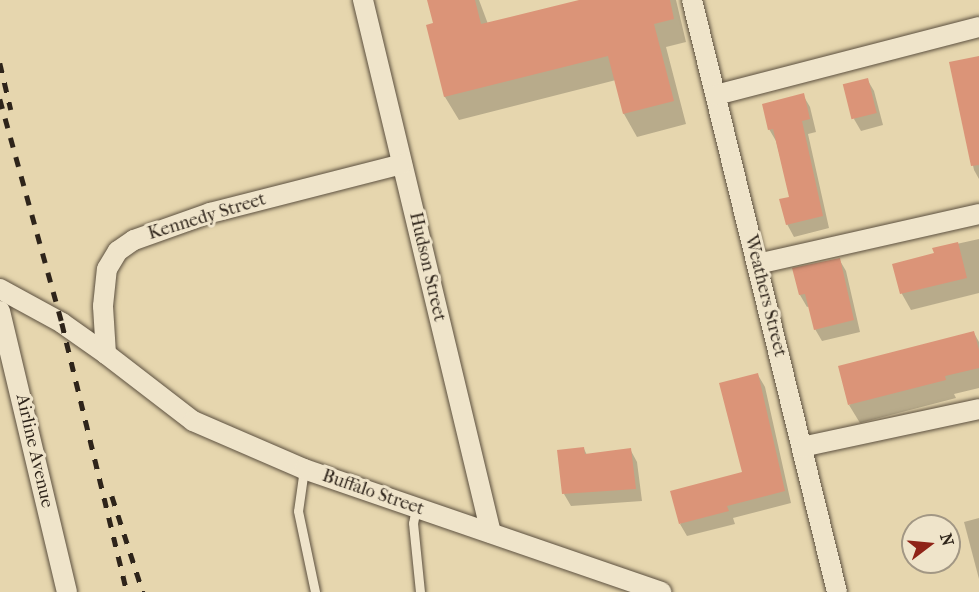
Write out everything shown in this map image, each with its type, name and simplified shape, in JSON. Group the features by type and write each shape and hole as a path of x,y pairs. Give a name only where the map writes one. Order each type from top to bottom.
{"street":[{"name":"Hudson Street","path":"363,0 490,534"},
{"name":"Weathers Street","path":"692,0 837,592"},
{"path":"716,95 979,27"},
{"name":"Kennedy Street","path":"106,354 103,306 107,269 118,251 134,240 210,213 402,164"},
{"path":"757,264 979,214"},
{"name":"Buffalo Street","path":"0,289 62,324 106,354 193,421 304,469 490,534 604,583 661,592"},
{"name":"Airline Avenue","path":"0,311 67,592"},
{"path":"802,447 979,409"}],"lane":[{"path":"304,469 298,511 315,592"},
{"path":"416,508 413,523 420,592"}],"building":[{"path":"427,0 475,0 481,24 579,0 670,0 674,19 654,24 674,101 623,114 608,56 444,97 426,25 433,23"},
{"path":"979,56 979,165 971,166 949,62"},
{"path":"868,78 877,113 851,119 843,84"},
{"path":"804,93 810,119 802,121 823,216 786,225 779,199 789,197 773,129 768,130 762,104"},
{"path":"958,242 967,278 900,294 892,264 934,253 932,248"},
{"path":"840,258 854,320 814,330 805,294 799,295 792,268"},
{"path":"974,331 979,350 979,368 945,376 946,380 848,405 838,366"},
{"path":"758,373 785,491 727,506 729,511 679,524 670,491 742,472 719,383"},
{"path":"584,447 585,454 631,448 636,489 562,494 557,450"}],"railway":[{"path":"0,63 11,110"},
{"path":"0,99 62,323 127,592"},
{"path":"112,496 143,592"}]}
